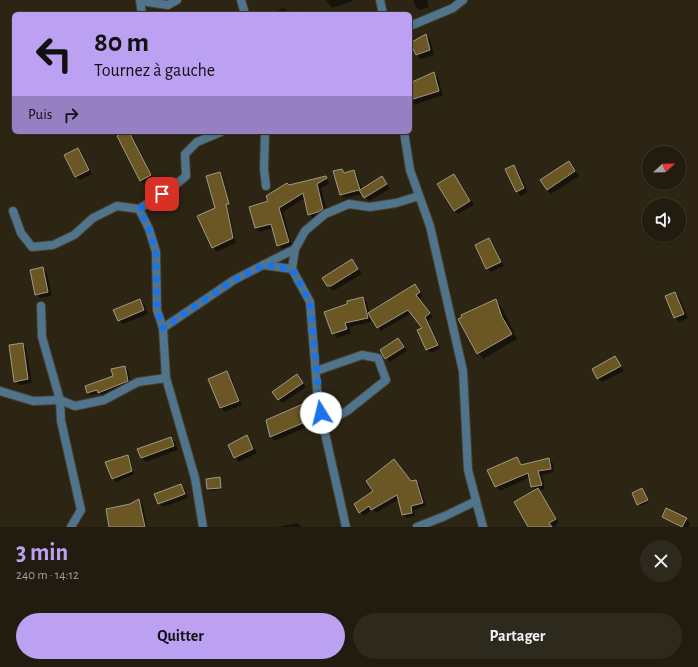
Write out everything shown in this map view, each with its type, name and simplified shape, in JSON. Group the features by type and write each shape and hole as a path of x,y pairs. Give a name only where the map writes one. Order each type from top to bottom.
{"street":[{"path":"140,0 142,12"},
{"path":"144,0 146,2 168,5 177,0"},
{"path":"241,0 244,12"},
{"path":"380,0 383,12"},
{"path":"412,25 453,8 462,0"},
{"path":"197,142 198,134"},
{"path":"13,211 21,233 32,247 53,245 74,235 93,218 118,206 139,209 173,187 186,176 185,154 197,142 216,134"},
{"path":"265,134 264,169 266,186"},
{"path":"404,134 410,170 430,226 463,371 468,470 483,527"},
{"path":"346,527 318,402 310,302 292,269 295,249 305,231 325,214 350,204 370,207 396,203 419,196"},
{"path":"139,209 149,229 156,252 157,310 163,328 166,378 195,478 203,527"},
{"path":"163,328 234,280 295,249"},
{"path":"264,265 292,269"},
{"path":"41,306 42,337 60,400 61,421 81,510 71,527"},
{"path":"316,371 362,355 378,358 386,380 347,411 323,424"},
{"path":"0,391 33,401 60,400 75,406 104,400 138,382 166,378"},
{"path":"416,527 445,516 476,501"}],"building":[{"path":"426,34 430,50 416,55 412,47 412,42"},
{"path":"434,72 439,91 412,99 412,82"},
{"path":"120,134 130,134 151,175 140,181 117,136"},
{"path":"78,148 89,170 75,177 64,155"},
{"path":"569,161 575,171 547,190 540,180"},
{"path":"514,165 524,188 516,192 505,169"},
{"path":"342,169 344,173 354,170 360,190 382,176 387,184 364,198 359,190 340,195 333,171"},
{"path":"220,172 229,204 226,204 233,238 212,248 197,216 215,208 206,176"},
{"path":"454,174 470,201 454,211 437,184"},
{"path":"326,176 327,178 317,184 323,209 308,215 303,193 279,208 289,242 277,246 271,224 255,228 249,207 268,201 266,196 287,183 289,185"},
{"path":"489,238 501,262 486,269 475,245"},
{"path":"352,259 358,269 331,286 327,286 322,278"},
{"path":"43,267 48,292 35,295 30,270"},
{"path":"415,284 420,292 416,295 430,313 425,317 438,345 426,350 417,330 422,328 408,310 377,328 368,313"},
{"path":"675,292 684,314 674,318 665,296"},
{"path":"363,297 368,318 345,323 347,329 332,334 324,312 347,304 347,301"},
{"path":"140,299 144,310 118,321 113,310"},
{"path":"496,299 502,317 512,334 477,354 458,319 462,317 461,315"},
{"path":"398,338 404,347 385,359 380,350"},
{"path":"23,343 28,379 14,382 9,345"},
{"path":"615,356 621,366 597,379 592,369"},
{"path":"125,366 128,381 98,393 97,390 87,393 85,386 113,376 111,369"},
{"path":"227,371 239,401 220,408 208,379"},
{"path":"297,374 303,383 278,400 272,392"},
{"path":"303,404 310,420 270,437 266,420"},
{"path":"247,435 253,449 234,458 228,445"},
{"path":"171,437 174,446 141,458 137,449"},
{"path":"128,455 132,471 112,479 105,462"},
{"path":"517,457 521,465 549,458 551,469 538,471 542,485 531,487 528,473 495,487 487,470"},
{"path":"394,459 411,481 416,480 423,503 411,506 412,513 402,515 397,495 371,510 369,506 359,513 354,504 373,491 366,481"},
{"path":"220,477 221,488 207,489 206,479"},
{"path":"181,484 185,494 158,504 154,494"},
{"path":"538,488 556,519 549,523 552,527 528,527 514,502"},
{"path":"642,488 648,500 637,505 632,493"},
{"path":"139,499 145,527 109,527 106,509 130,504"},
{"path":"666,508 687,518 682,527 662,517"}],"route":[{"path":"162,194 139,209 149,229 156,252 157,310 163,328 234,280 264,265 292,269 310,302 318,402 321,413"}]}
